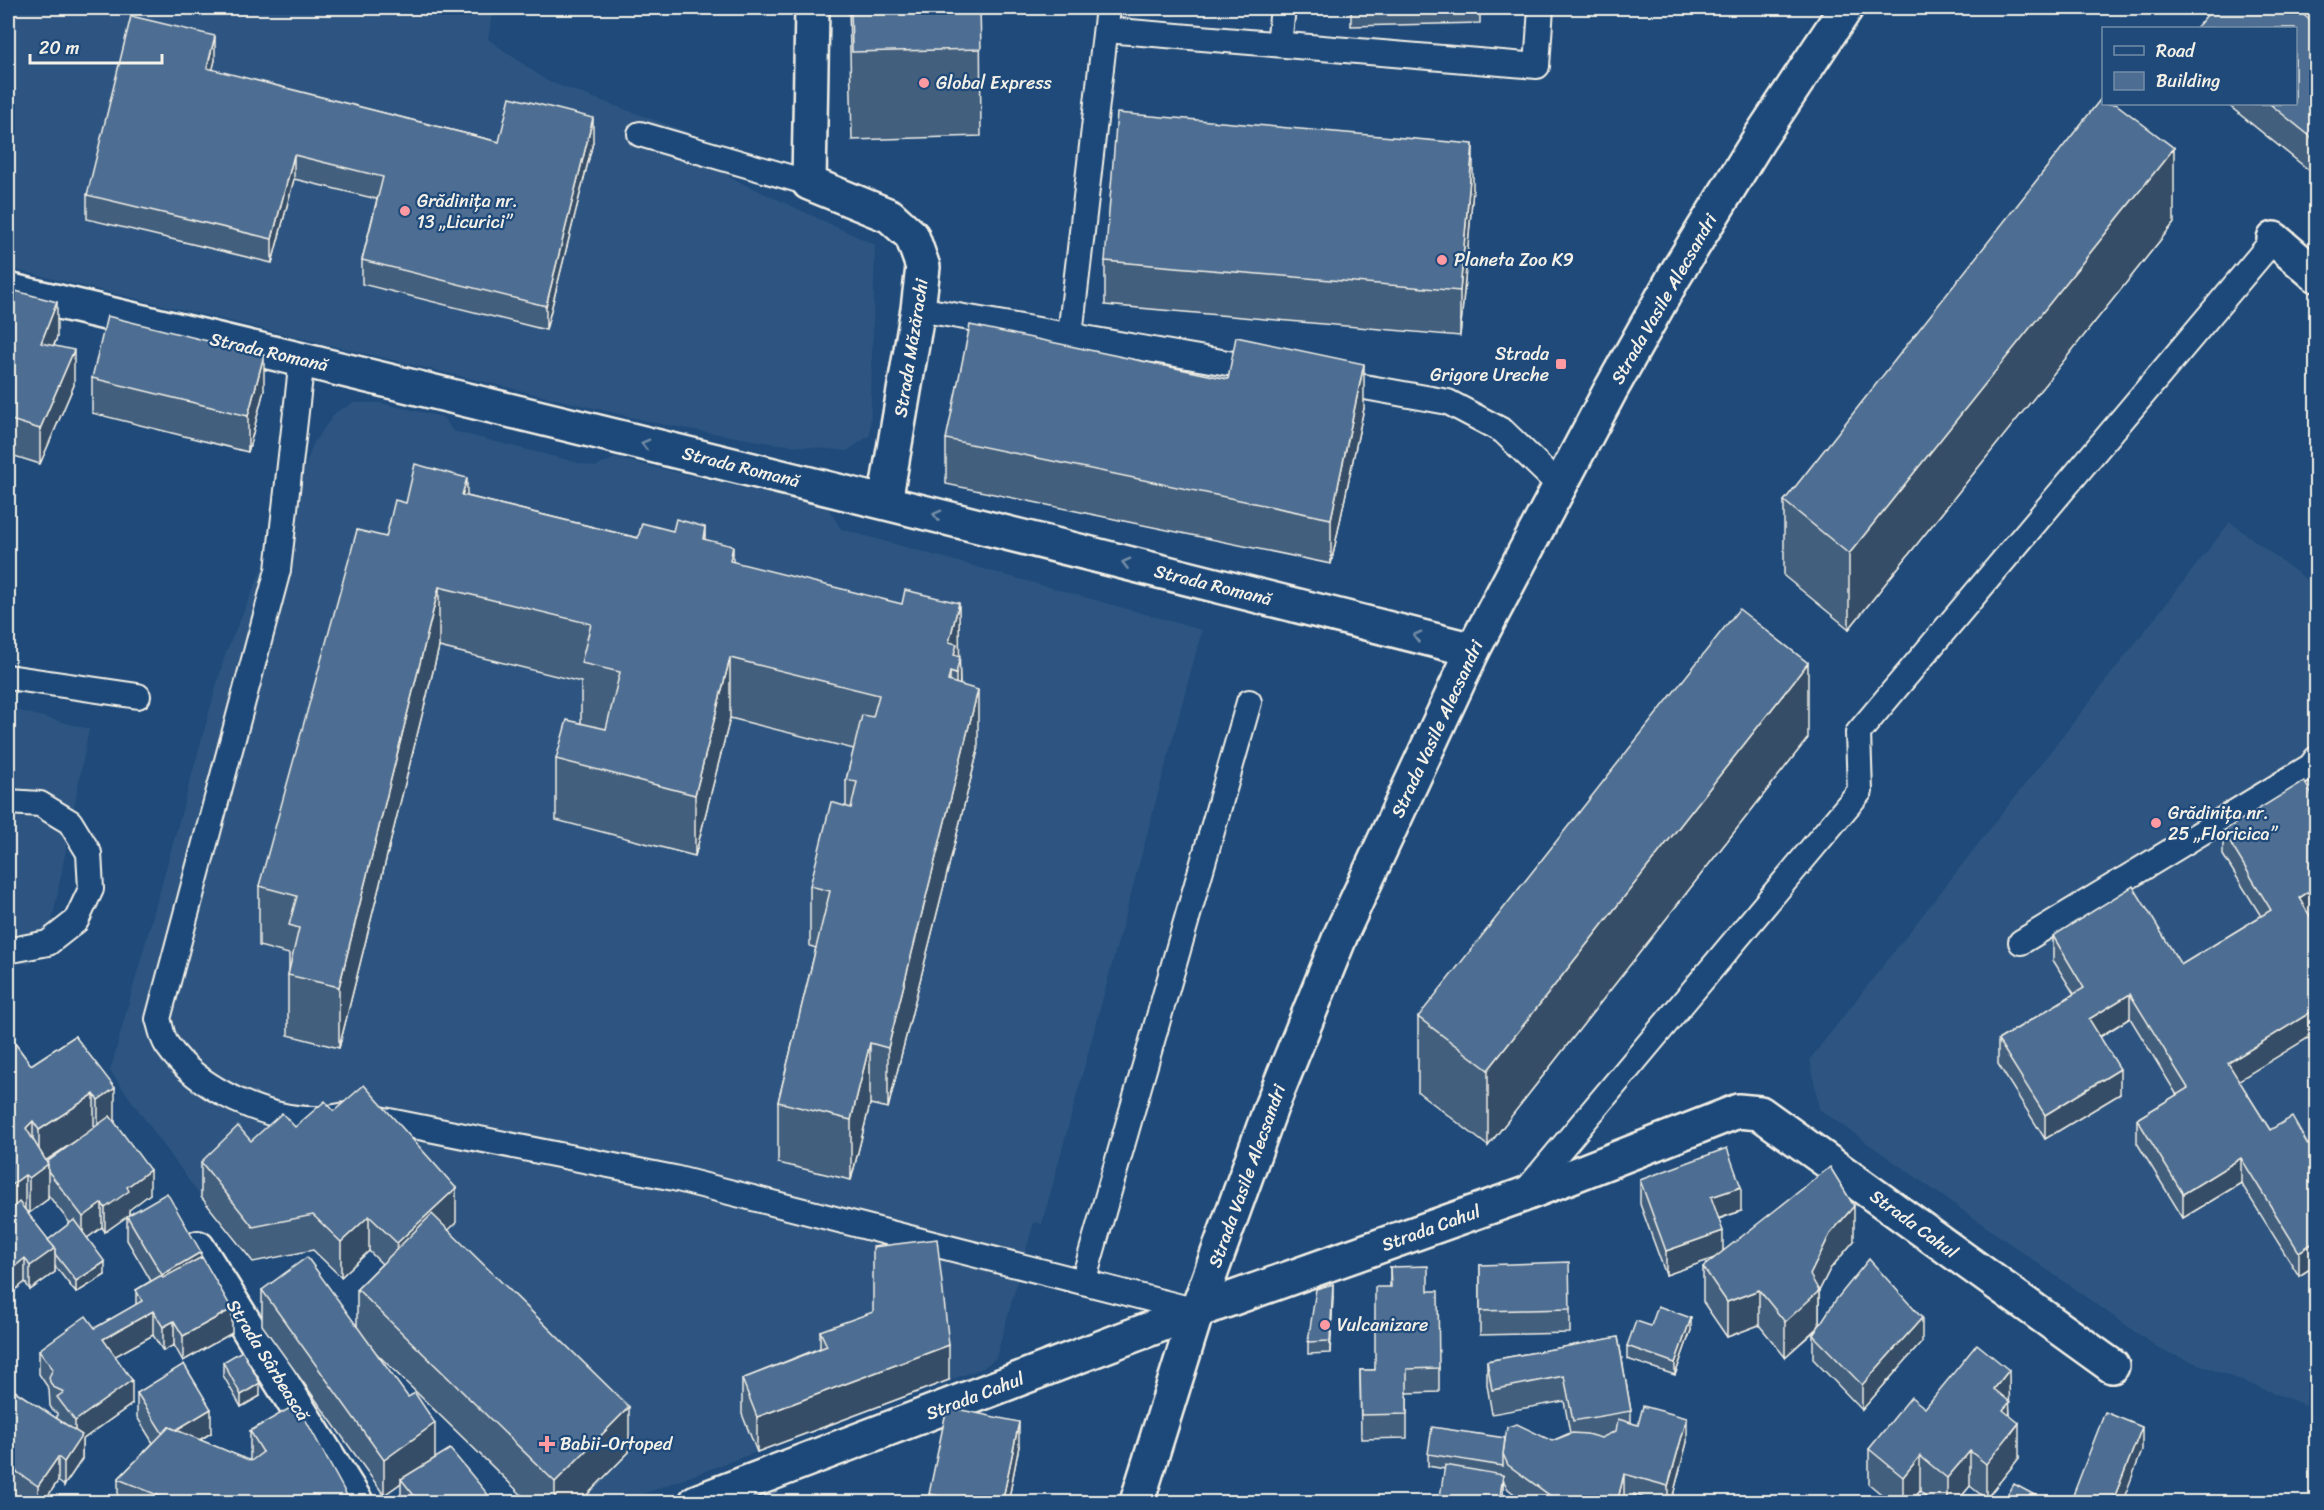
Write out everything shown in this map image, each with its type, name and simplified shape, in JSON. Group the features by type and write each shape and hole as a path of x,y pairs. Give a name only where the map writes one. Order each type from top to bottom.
{"street":[{"path":"808,183 812,8"},
{"name":"Strada Vasile Alecsandri","path":"1137,1503 1197,1311 1271,1107 1342,932 1473,650 1610,391 1674,277 1759,139 1846,8"},
{"name":"Strada Măzărachi","path":"808,183 890,216 912,236 923,267 885,502"},
{"path":"2274,239 2316,275"},
{"name":"Strada Romană","path":"8,290 302,359 885,502 1473,650"},
{"name":"Strada Cahul","path":"696,1503 1197,1311 1523,1195 1738,1111 1760,1113 2112,1366"},
{"name":"Strada Sârbească","path":"198,1248 356,1503"}],"lane":[{"path":"1279,44 1283,8"},
{"path":"1070,335 1107,19 1279,44 1536,66 1541,8"},
{"path":"640,134 808,183"},
{"path":"1523,1195 1860,791 1858,733 2274,239"},
{"path":"918,309 1448,402 1503,431 1560,486"},
{"path":"302,359 278,570 158,1019 166,1044 202,1080 224,1095 276,1114 320,1119 354,1114 674,1178 1197,1311"},
{"path":"8,677 138,696"},
{"path":"1083,1282 1250,702"},
{"path":"2021,942 2311,766 2316,759"},
{"path":"8,802 40,804 70,822 89,853 91,889 76,921 48,943 12,950 8,948"}],"shaded area":[{"name":"Grădinița nr. 13 „Licurici”","path":"8,8 493,8 488,39 547,81 734,149 729,177 875,245 870,435 847,451 770,443 660,424 8,268"},
{"path":"353,403 381,403 443,417 453,431 595,467 615,458 828,508 841,529 1202,630 1042,1224 1034,1222 996,1358 983,1368 621,1502 530,1502 397,1278 369,1251 341,1278 312,1250 253,1262 201,1197 110,1071 225,655 262,569 288,575 298,485 314,442 336,412"},
{"name":"Grădinița nr. 25 „Floricica”","path":"2230,522 2316,587 2316,1409 2161,1350 1819,1109 1810,1059"},
{"path":"8,708 89,729 48,943 29,965 8,960"}],"building":[{"path":"851,8 980,8 981,49 852,52"},
{"path":"2213,8 2295,8 2316,25 2316,141 2271,105 2297,105 2297,27 2197,27"},
{"path":"131,16 215,36 207,68 499,142 510,97 593,118 546,306 362,260 383,177 294,155 272,239 87,195"},
{"path":"2102,97 2102,105 2117,105 2174,148 1849,554 1784,501"},
{"path":"1117,113 1473,144 1460,291 1105,261"},
{"path":"8,289 57,302 41,343 74,350 40,429 8,419"},
{"path":"107,316 264,355 248,416 92,378"},
{"path":"970,325 1228,379 1236,337 1364,364 1331,519 946,439"},
{"path":"415,464 467,478 462,495 638,538 642,523 673,531 676,519 705,527 703,539 733,546 730,561 902,604 905,590 959,603 949,642 957,644 954,655 960,657 956,674 950,672 948,681 978,690 888,1048 870,1043 851,1120 778,1102 830,891 810,886 831,802 851,808 857,782 846,780 862,715 873,717 879,695 730,658 695,795 556,759 567,720 606,729 620,672 581,663 591,624 439,587 339,987 288,975 299,928 289,925 297,896 259,886 357,530 386,537 395,500 406,503"},
{"path":"1739,609 1808,663 1488,1070 1418,1017"},
{"path":"2304,781 2316,802 2316,887 2299,898 2316,926 2316,1009 2228,1063 2270,1130 2292,1117 2308,1145 2316,1140 2316,1241 2299,1252 2241,1158 2183,1194 2137,1119 2188,1088 2130,994 2089,1019 2120,1069 2045,1115 1998,1040 2084,988 2053,936 2133,886 2181,965 2271,910 2223,831"},
{"path":"8,1034 31,1065 75,1036 115,1088 98,1100 94,1094 39,1130 33,1121 26,1128 48,1164 29,1178 25,1175 10,1186 8,1184"},
{"path":"364,1085 456,1188 397,1243 369,1216 341,1242 313,1215 253,1227 201,1162 238,1126 251,1141 282,1113 295,1127 325,1101 334,1111"},
{"path":"110,1116 150,1170 127,1187 129,1191 105,1208 102,1203 83,1217 48,1171 47,1162"},
{"path":"1727,1148 1741,1187 1711,1197 1723,1231 1666,1251 1640,1180"},
{"path":"1830,1167 1854,1206 1830,1234 1810,1275 1819,1291 1785,1322 1759,1290 1727,1302 1703,1267"},
{"path":"167,1193 201,1252 162,1275 127,1216"},
{"path":"19,1202 55,1248 30,1266 25,1258 8,1272 8,1212"},
{"path":"432,1214 629,1407 555,1482 357,1289"},
{"path":"74,1220 105,1262 76,1281 55,1254 55,1248 48,1240"},
{"path":"937,1239 949,1345 757,1417 742,1379 827,1346 820,1331 873,1312 873,1247"},
{"path":"202,1257 232,1309 183,1336 174,1321 163,1327 153,1311 103,1339 132,1380 75,1421 57,1397 64,1392 53,1387 50,1382 49,1377 53,1369 39,1350 86,1316 95,1328 142,1301 136,1290"},
{"path":"307,1257 408,1397 415,1393 435,1423 384,1460 262,1290"},
{"path":"1869,1259 1922,1318 1862,1385 1813,1335 1835,1301"},
{"path":"1569,1262 1570,1309 1480,1311 1480,1265"},
{"path":"1428,1266 1428,1291 1438,1291 1439,1368 1407,1369 1407,1414 1361,1415 1360,1370 1375,1370 1375,1287 1391,1287 1390,1267"},
{"path":"1333,1284 1330,1341 1308,1342 1316,1289"},
{"path":"1658,1306 1691,1318 1675,1363 1627,1346 1636,1321 1651,1326"},
{"path":"1618,1337 1631,1411 1573,1421 1564,1376 1492,1390 1487,1361"},
{"path":"1977,1344 2009,1370 1994,1389 2010,1402 2003,1410 2019,1423 1986,1464 1970,1451 1947,1478 1920,1456 1903,1477 1869,1449 1911,1397 1925,1408"},
{"path":"242,1351 260,1383 241,1395 223,1362"},
{"path":"184,1364 211,1409 176,1430 169,1427 163,1434 137,1393"},
{"path":"15,1391 82,1435 64,1462 58,1457 38,1486 8,1466 8,1401"},
{"path":"297,1404 351,1503 177,1503 118,1479 169,1427 251,1461 263,1452 250,1431"},
{"path":"1643,1406 1687,1418 1668,1486 1624,1474 1617,1503 1566,1503 1555,1499 1508,1465 1503,1454 1507,1427 1517,1424 1552,1441 1572,1433 1601,1438 1616,1431 1618,1419 1638,1425"},
{"path":"947,1407 1019,1422 1002,1503 973,1503 929,1494"},
{"path":"2105,1412 2142,1427 2112,1503 2070,1503"},
{"path":"1432,1427 1505,1438 1503,1466 1428,1454"},
{"path":"450,1449 495,1503 420,1503 401,1479"},
{"path":"1445,1465 1503,1475 1499,1503 1439,1503"},
{"path":"2014,1484 2046,1501 2045,1503 2003,1503"},
{"path":"1634,1494 1656,1503 1631,1503"}],"place":[{"name":"Global Express","path":"924,83"},
{"name":"Grădinița nr. 13 „Licurici”","path":"405,211"},
{"name":"Planeta Zoo K9","path":"1442,260"},
{"name":"Strada Grigore Ureche","path":"1561,364"},
{"name":"Grădinița nr. 25 „Floricica”","path":"2156,823"},
{"name":"Vulcanizare","path":"1325,1325"},
{"name":"Babii-Ortoped","path":"547,1444"}]}
